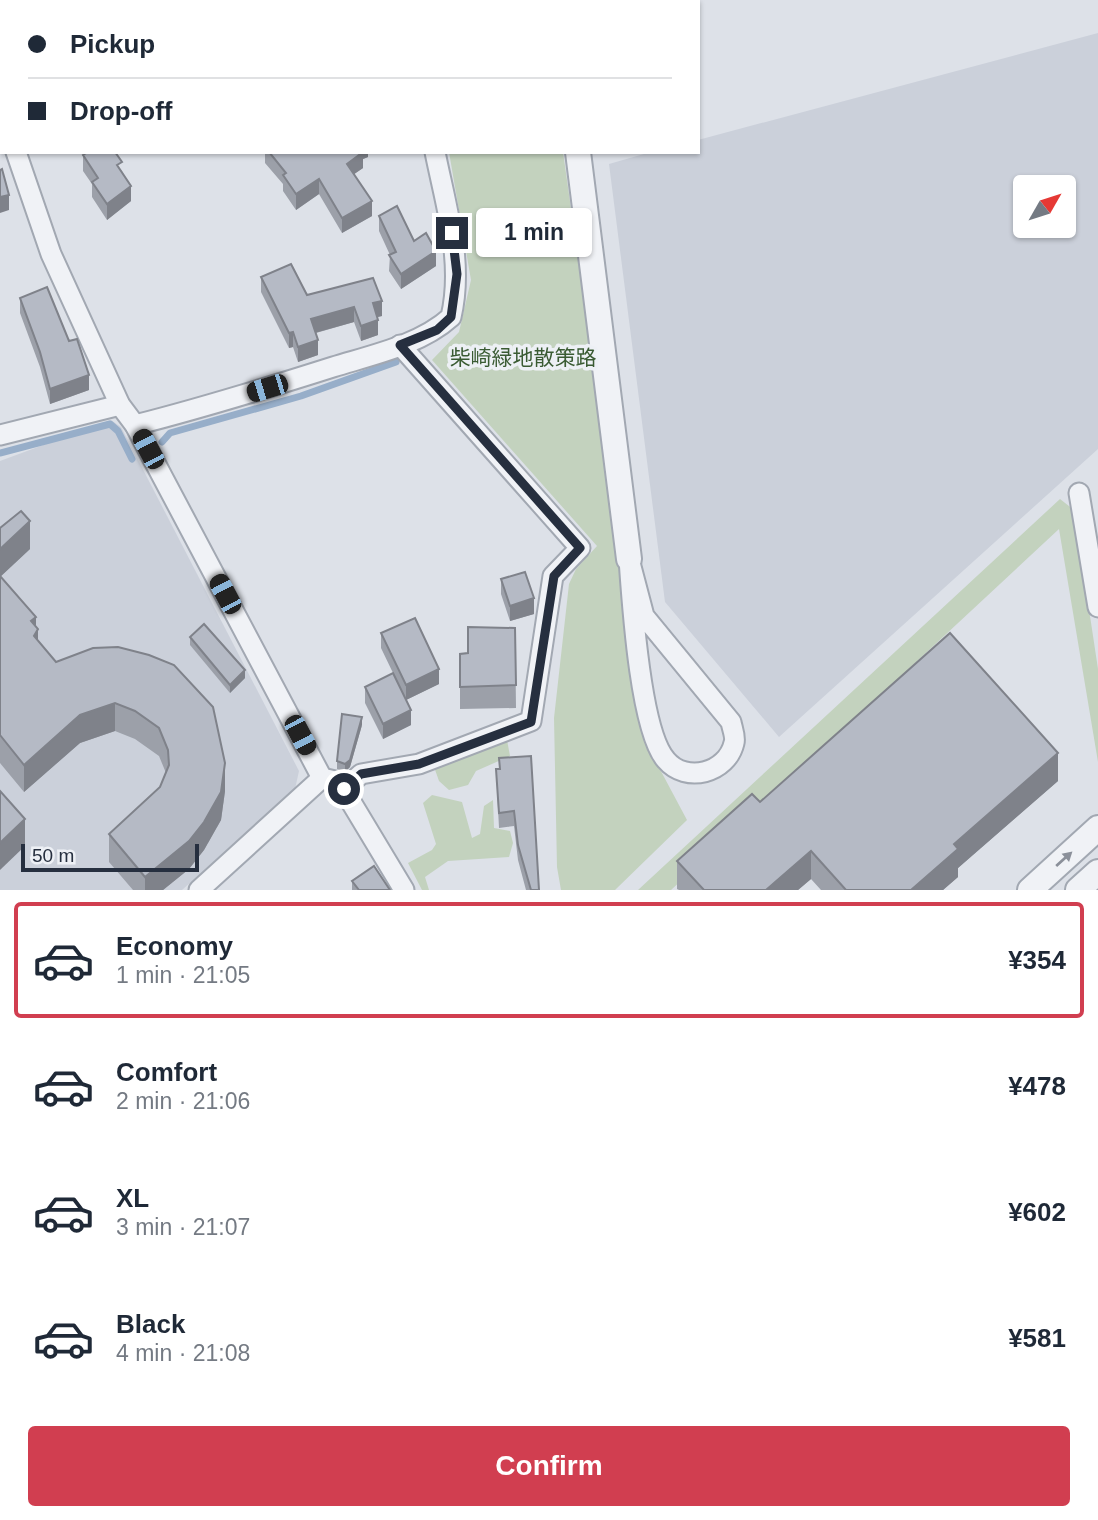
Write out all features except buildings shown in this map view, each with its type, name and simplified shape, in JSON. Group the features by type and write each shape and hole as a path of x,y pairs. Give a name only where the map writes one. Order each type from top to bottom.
{"street":[{"path":"17,154 51,254 120,405 135,425 323,778 339,782 404,890"},
{"path":"135,425 224,402 400,345 437,330 451,317 456,297 457,274 452,233 435,154"},
{"path":"578,154 629,559 634,633 655,740 666,761 687,774 709,772 727,759 735,741 731,722 644,616 629,559"},
{"path":"344,789 361,774 419,764 531,722 554,576 580,548 400,345"},
{"path":"0,435 120,405"},
{"path":"1079,493 1098,607"},
{"path":"199,890 323,778"},
{"path":"1030,890 1098,828"},
{"path":"1079,890 1098,872"}],"shaded area":[{"path":"1098,33 1098,449 779,737 665,602 609,164 644,154 700,154 700,139"},
{"path":"111,420 121,427 299,771 295,789 182,890 0,890 0,461"}],"green space":[{"name":"柴崎緑地散策路","path":"449,154 563,154 647,745 687,820 615,890 561,890 557,867 554,718 569,584 576,569 597,546 432,360 459,332 471,280"},
{"path":"1060,499 1074,510 1098,669 1098,762 1059,529 671,890 638,890"},
{"path":"507,740 510,756 476,771 468,785 449,790 439,781 433,764"},
{"path":"432,795 462,802 472,838 480,834 484,806 493,800 494,828 510,831 513,843 509,857 448,861 425,877 429,890 422,890 408,863 432,850 436,844 423,803"}],"waterway":[{"path":"162,442 170,433 301,396 396,362"},
{"path":"0,453 110,424 118,431 132,459"}],"route":[{"path":"344,789 361,774 419,764 531,722 554,576 580,548 400,345 437,330 451,317 456,297 457,274 452,233"}]}
